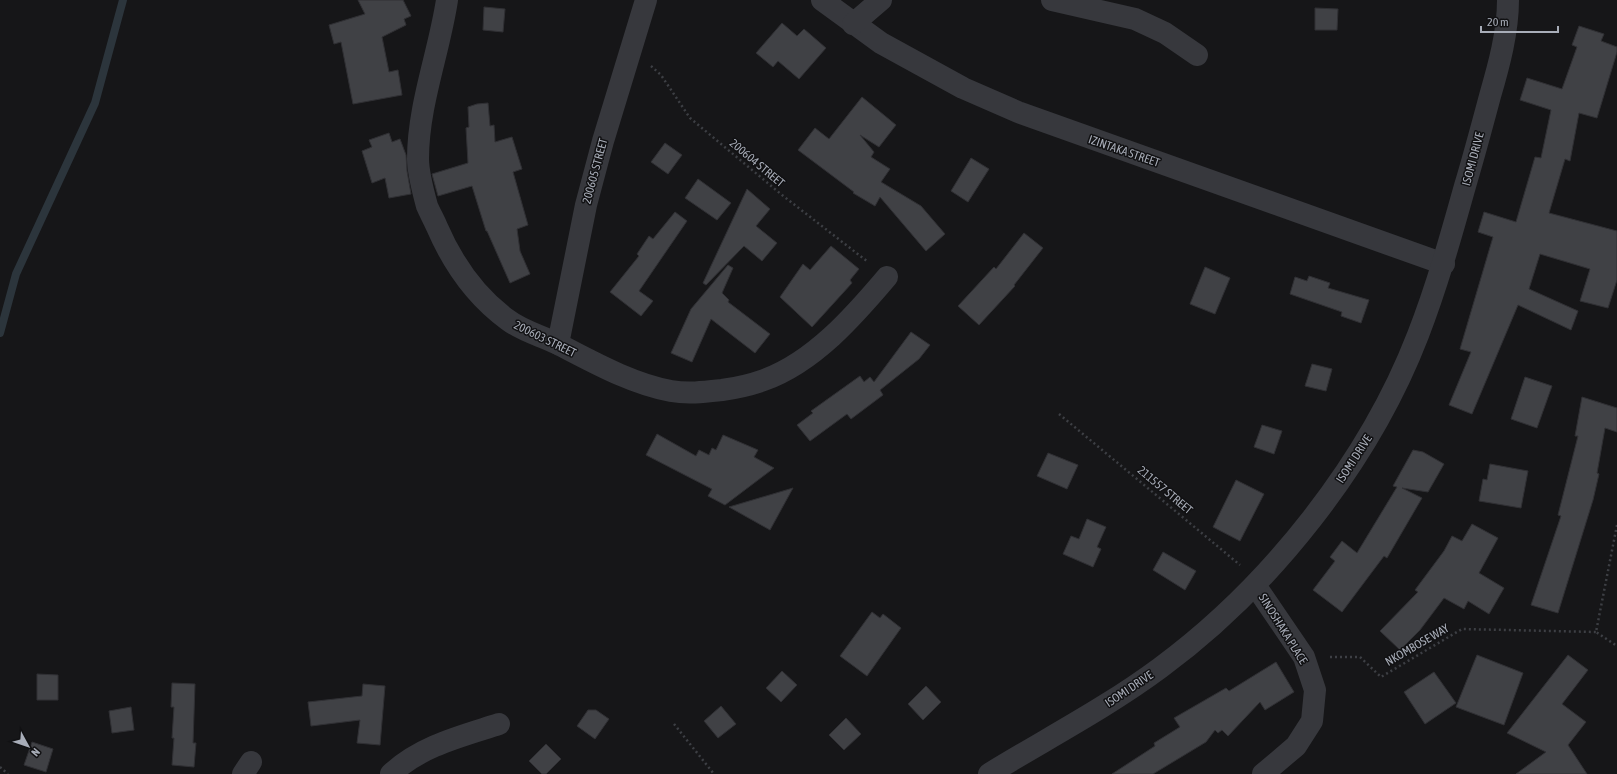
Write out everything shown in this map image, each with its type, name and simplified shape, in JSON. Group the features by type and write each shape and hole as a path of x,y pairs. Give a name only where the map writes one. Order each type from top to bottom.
{"street":[{"name":"200603 STREET","path":"447,0 443,25 430,75 420,128 418,161 427,206 446,249 464,277 482,299 509,322 558,344 596,364 631,379 670,391 695,394 738,387 765,380 793,366 821,345 858,311 887,277"},
{"name":"200605 STREET","path":"558,344 586,205 603,141 646,0"},
{"name":"IZINTAKA STREET","path":"822,0 881,44 956,85 1018,112 1444,264"},
{"path":"853,24 881,0"},
{"path":"1052,0 1135,19 1165,33 1197,55"},
{"name":"ISOMI DRIVE","path":"989,774 1100,708 1160,668 1210,628 1255,584 1307,524 1336,486 1368,437 1392,393 1418,337 1444,264 1500,62 1508,13 1508,0"},
{"name":"SINOSHAKA PLACE","path":"1255,584 1304,657 1315,690 1312,721 1296,746 1263,774"},
{"path":"391,774 424,750 449,740 499,724"}],"path":[{"name":"200604 STREET","path":"631,48 649,63 660,76 690,118 782,195 887,277"},
{"name":"211557 STREET","path":"1059,414 1231,557 1241,566 1255,584"},
{"path":"1617,525 1596,632 1617,646"},
{"name":"NKOMBOSE WAY","path":"1304,657 1360,657 1381,677 1462,629 1596,632"},
{"path":"674,724 714,774"},
{"path":"0,767 8,774"}],"building":[{"path":"358,0 403,0 411,16 404,19 406,25 382,37 389,72 398,70 402,95 353,104 341,42 334,44 329,25 365,14"},
{"path":"484,7 505,9 503,32 483,30"},
{"path":"1315,8 1338,9 1337,30 1315,30"},
{"path":"782,23 797,36 804,29 826,48 799,79 778,61 773,67 756,53"},
{"path":"1579,26 1604,34 1601,41 1617,47 1617,52 1597,118 1579,113 1570,161 1565,159 1549,213 1617,231 1617,280 1608,308 1580,301 1590,269 1540,254 1529,289 1578,311 1571,330 1518,305 1472,414 1449,405 1471,352 1460,349 1493,237 1478,232 1484,212 1516,222 1535,157 1541,158 1551,110 1520,100 1527,78 1562,89 1577,47 1572,45"},
{"path":"862,97 896,125 879,147 860,135 874,152 871,157 890,169 881,182 921,206 945,234 926,251 880,197 875,206 853,193 854,192 798,150 815,128 829,139"},
{"path":"488,103 490,126 494,125 495,142 512,137 522,169 513,172 528,225 517,229 520,251 530,274 510,283 486,231 472,186 438,196 432,174 468,163 466,128 469,127 468,107"},
{"path":"389,133 392,142 400,139 406,155 411,194 389,198 385,178 372,183 362,151 372,147 369,140"},
{"path":"665,143 682,155 668,174 651,162"},
{"path":"971,158 989,169 968,202 951,191"},
{"path":"698,179 731,203 717,220 685,198"},
{"path":"747,189 770,209 756,226 777,243 762,261 744,246 706,285 703,283"},
{"path":"675,212 687,221 639,291 653,301 641,316 610,292 639,256 637,254 649,236 653,239"},
{"path":"1024,233 1043,248 1014,285 1015,286 979,325 958,306 994,267 996,269"},
{"path":"831,246 859,269 850,280 852,283 812,327 780,297 803,264 810,270"},
{"path":"728,265 733,268 722,293 729,300 728,302 770,334 755,353 711,319 692,362 671,353 691,309"},
{"path":"1205,267 1230,278 1215,314 1190,304"},
{"path":"1309,276 1330,283 1328,288 1369,300 1361,323 1341,316 1342,312 1290,294 1295,277 1307,281"},
{"path":"911,332 930,345 919,359 880,390 883,395 851,419 847,414 810,441 797,425 813,413 811,411 860,376 864,382 870,377 874,382"},
{"path":"1312,364 1332,369 1326,391 1305,386"},
{"path":"1525,377 1552,386 1537,428 1511,419"},
{"path":"1582,397 1617,408 1617,432 1605,428 1597,473 1599,474 1593,500 1558,613 1531,605 1561,516 1558,515 1578,436 1575,436"},
{"path":"1262,425 1282,431 1274,454 1254,447"},
{"path":"657,434 696,456 699,450 709,455 712,448 716,450 723,435 758,450 754,457 774,468 725,505 708,496 712,489 646,455"},
{"path":"1413,450 1423,452 1444,464 1428,492 1402,488 1422,498 1387,558 1384,556 1342,612 1313,590 1335,561 1330,557 1342,541 1357,553 1397,487 1393,486"},
{"path":"1048,453 1078,465 1067,489 1037,476"},
{"path":"1490,464 1528,471 1521,508 1479,501 1483,479 1487,480"},
{"path":"1236,480 1264,494 1240,541 1213,527"},
{"path":"793,488 770,530 729,507"},
{"path":"1087,519 1106,527 1097,547 1101,549 1093,567 1063,554 1071,536 1079,539"},
{"path":"1472,524 1498,538 1479,573 1504,588 1489,614 1468,601 1464,609 1444,598 1420,630 1400,650 1380,631 1418,592 1415,590 1444,551 1452,536 1462,541"},
{"path":"1163,552 1196,571 1185,590 1153,570"},
{"path":"872,612 880,618 883,614 901,628 867,676 840,656"},
{"path":"1477,655 1523,673 1504,725 1456,707"},
{"path":"1568,655 1588,670 1562,704 1586,722 1568,745 1587,774 1516,774 1546,752 1507,733"},
{"path":"1276,662 1294,692 1265,710 1260,702 1228,736 1222,730 1218,733 1215,730 1206,742 1153,774 1112,774 1155,746 1154,743 1180,727 1174,718 1226,688 1229,691"},
{"path":"782,671 797,685 781,702 766,688"},
{"path":"1434,672 1456,703 1425,724 1404,692"},
{"path":"37,674 58,675 58,700 37,700"},
{"path":"172,683 195,684 193,743 196,743 194,767 172,765 174,707 171,707"},
{"path":"363,684 385,686 380,745 357,743 360,720 311,726 308,702 362,696"},
{"path":"926,686 941,702 923,720 908,704"},
{"path":"721,706 736,724 718,738 704,721"},
{"path":"131,707 134,730 112,733 109,711"},
{"path":"588,710 596,710 609,719 595,739 577,726"},
{"path":"846,718 861,734 844,750 829,735"},
{"path":"32,742 53,749 46,772 24,765"},
{"path":"546,744 561,759 546,774 542,774 529,761"}],"waterway":[{"path":"0,333 16,274 95,103 123,0"}]}
